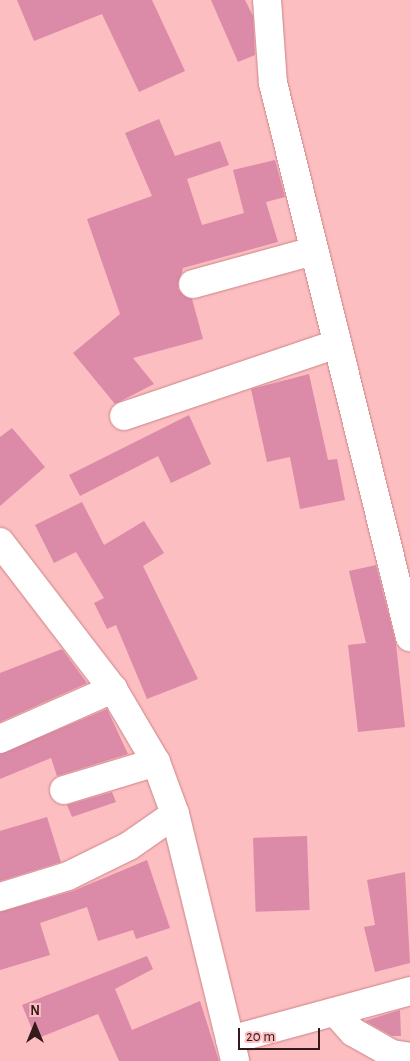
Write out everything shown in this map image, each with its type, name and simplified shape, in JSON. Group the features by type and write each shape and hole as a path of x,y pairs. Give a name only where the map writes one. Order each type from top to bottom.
{"street":[{"path":"266,0 273,83 410,637"},
{"path":"193,284 314,251"},
{"path":"124,416 337,344"},
{"path":"0,542 113,689 156,762 175,814 233,1050 335,1012 410,992"},
{"path":"0,739 113,689"},
{"path":"64,790 156,762"},
{"path":"0,897 68,876 129,846 175,814"},
{"path":"335,1012 353,1032 395,1057"}],"building":[{"path":"17,0 152,0 185,71 139,92 102,14 34,41"},
{"path":"211,0 245,0 253,16 255,55 238,62"},
{"path":"159,119 175,156 220,141 229,165 187,179 202,225 244,213 233,170 275,160 285,197 266,202 278,242 183,268 178,289 192,299 203,339 133,358 154,384 115,404 73,353 120,314 87,219 152,196 125,133"},
{"path":"309,374 328,460 337,459 345,500 300,509 290,457 267,462 251,389"},
{"path":"189,415 211,464 171,483 158,456 80,496 69,475"},
{"path":"12,428 45,467 0,506 0,437"},
{"path":"82,502 104,545 144,521 164,553 143,566 198,679 147,699 116,625 107,629 94,603 104,598 76,552 54,563 35,525"},
{"path":"376,565 396,644 405,727 358,732 348,645 366,643 349,571"},
{"path":"62,649 87,683 0,722 0,673"},
{"path":"107,709 128,754 57,776 51,758 0,779 0,754"},
{"path":"112,792 116,802 72,817 67,805"},
{"path":"47,817 61,862 0,881 0,831"},
{"path":"307,836 310,910 256,912 253,838"},
{"path":"147,860 170,928 136,939 133,930 98,941 87,907 40,923 50,955 0,970 0,912 73,891"},
{"path":"405,872 410,963 375,972 364,927 375,925 367,880"},
{"path":"147,956 153,969 115,989 132,1030 200,1001 219,1061 119,1061 98,1014 36,1039 22,1005"},
{"path":"400,1010 401,1036 392,1036 365,1021"}]}
